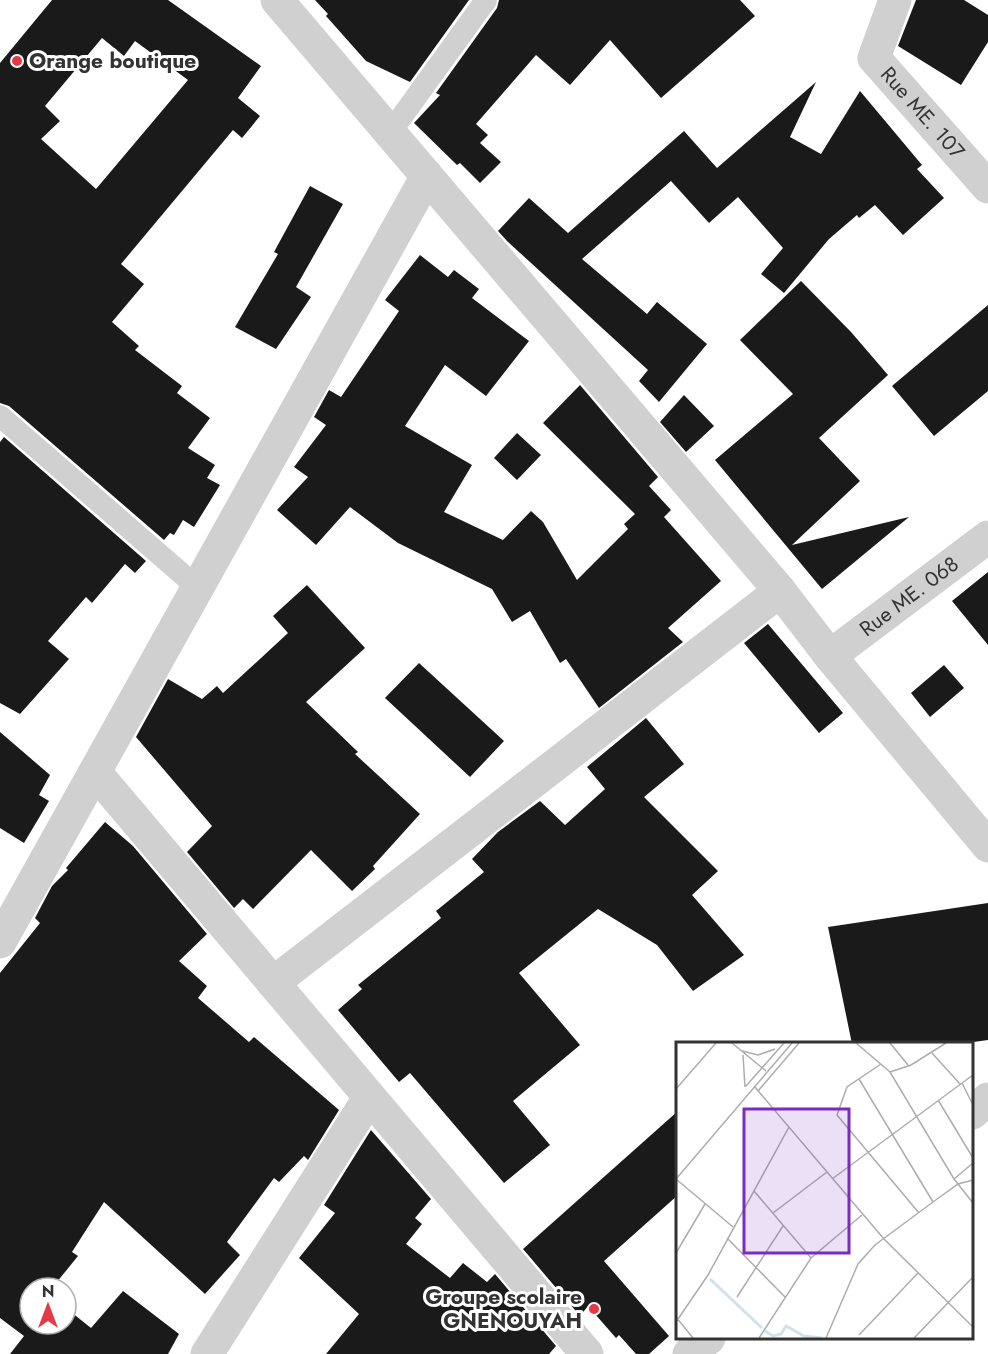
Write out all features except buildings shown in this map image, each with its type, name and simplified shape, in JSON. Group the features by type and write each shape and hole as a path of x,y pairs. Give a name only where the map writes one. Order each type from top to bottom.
{"street":[{"path":"277,0 780,591 830,656 988,846"},
{"name":"Rue ME. 107","path":"895,0 874,58 988,188"},
{"path":"0,942 426,176"},
{"name":"Rue ME. 068","path":"830,656 988,537"},
{"path":"273,983 780,591"},
{"path":"95,772 587,1354"},
{"path":"207,1354 369,1098"},
{"path":"973,1112 988,1099"},
{"path":"689,1354 708,1339"}],"lane":[{"path":"390,133 486,0"},
{"path":"0,416 197,587"}],"place":[{"name":"Orange boutique","path":"17,61"},
{"name":"Groupe scolaire GNENOUYAH","path":"594,1309"}]}
